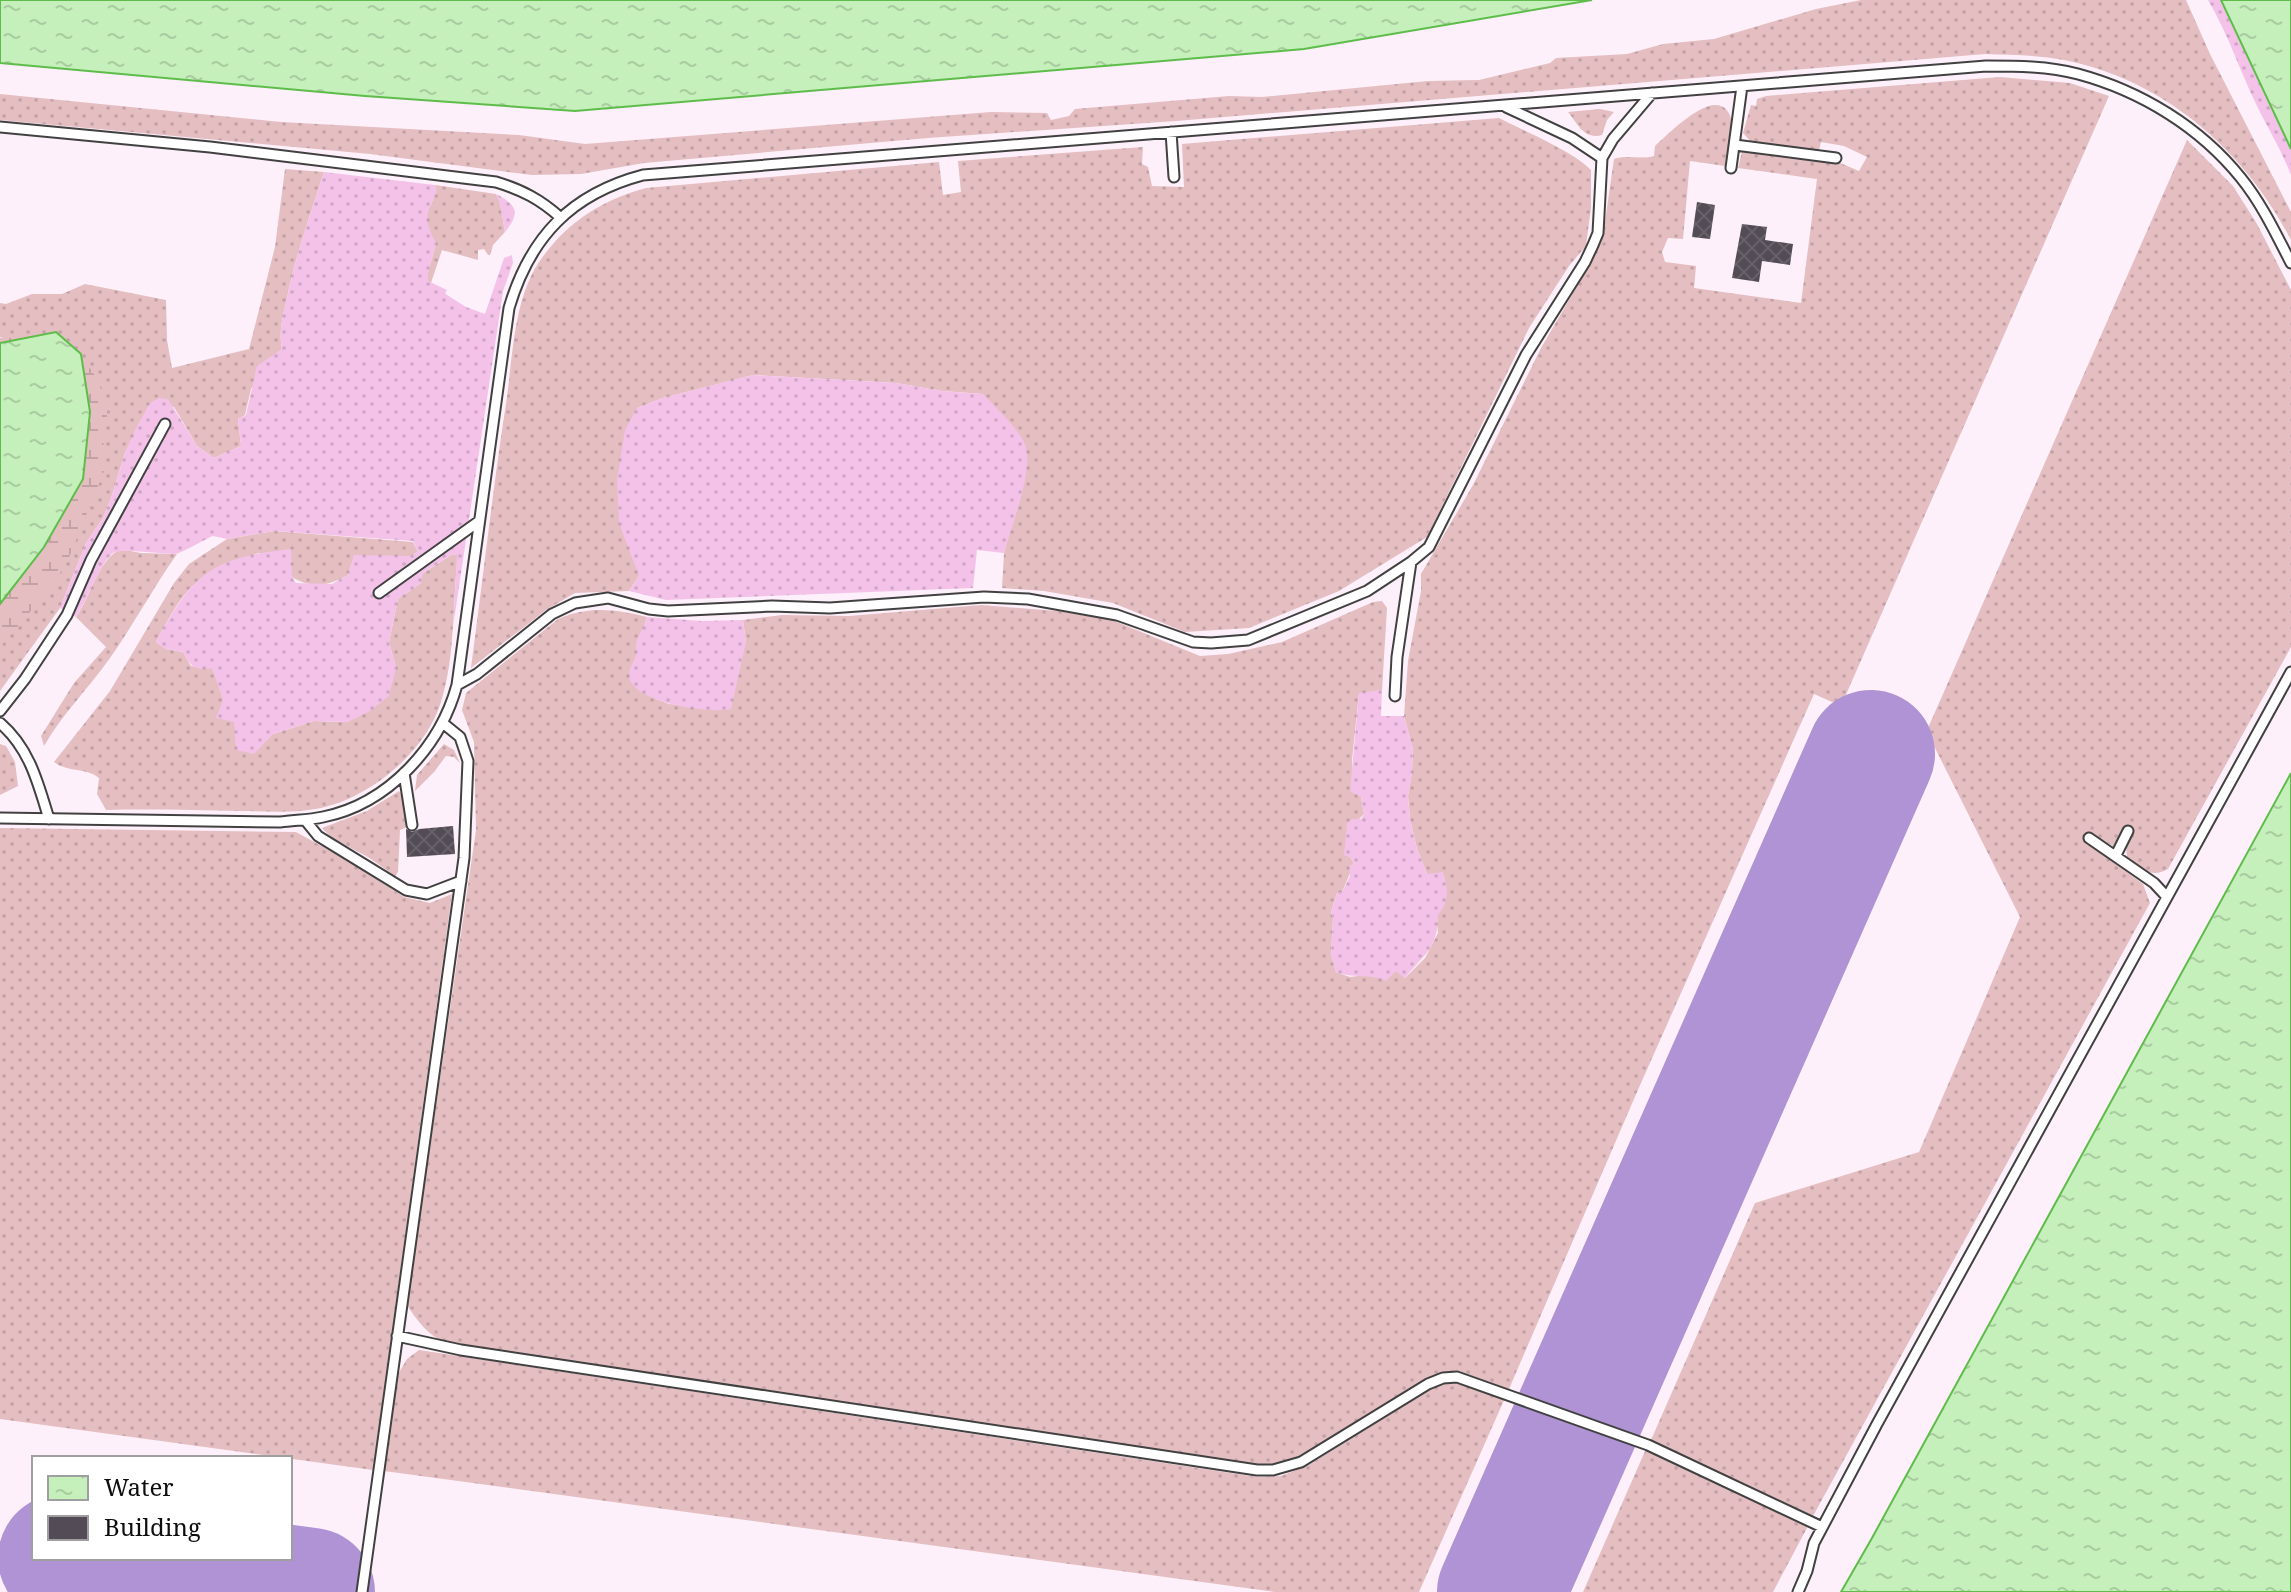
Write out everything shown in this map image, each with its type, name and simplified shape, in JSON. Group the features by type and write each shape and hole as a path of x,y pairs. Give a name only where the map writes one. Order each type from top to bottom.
{"lane":[{"path":"0,818 305,820 326,817 371,797 417,761 444,724 457,685 509,308 525,264 536,246 561,218 599,189 643,175 1986,66 2033,67 2077,74 2135,94 2183,123 2219,152 2242,179 2262,208 2291,263"},
{"path":"1731,168 1742,86"},
{"path":"457,685 477,674 552,614 575,603 597,599 608,598 668,611 761,606 830,608 984,597 1028,599 1117,615 1193,642 1211,643 1248,640 1367,591 1429,547 1526,355 1585,262 1598,233 1602,158 1613,139 1652,93"},
{"path":"1502,105 1572,138 1602,158"},
{"path":"0,127 210,147 496,182 526,191 543,201 561,218"},
{"path":"1171,132 1174,177"},
{"path":"1735,145 1836,158"},
{"path":"0,711 67,615 91,560 165,424"},
{"path":"379,593 478,522"},
{"path":"1395,696 1397,657 1411,562"},
{"path":"1798,1592 1822,1527 2291,672"},
{"path":"0,723 14,735 32,764 49,819"},
{"path":"362,1592 467,819 468,761 460,737 444,724"},
{"path":"404,773 412,825"},
{"path":"305,820 318,836 406,890 427,894 461,881"},
{"path":"2116,855 2128,831"},
{"path":"2089,838 2154,883 2167,897"},
{"path":"397,1336 461,1350 1257,1470 1273,1470 1301,1462 1428,1384 1457,1377 1648,1445 1822,1527"}],"green space":[{"path":"1861,0 2186,0 2210,54 2291,212 2291,240 2250,177 2226,149 2168,102 2136,84 2101,70 2064,60 2025,56 1985,54 1176,121 928,138 644,163 581,174 532,175 370,154 0,120 0,94 281,122 519,135 585,144 991,112 1047,113 1051,120 1069,116 1075,109 1229,96 1262,97 1428,81 1479,80 1550,63 1556,58 1627,54 1663,44 1714,39 1816,9"},
{"path":"2000,77 2070,83 2109,96 1841,706 1814,694 1509,1389 1459,1371 1432,1376 1295,1459 1280,1464 1252,1465 450,1344 425,1329 407,1305 476,830 474,742 462,710 466,693 558,619 580,612 602,610 647,617 640,638 656,699 669,704 692,706 746,642 743,620 782,615 849,616 981,605 1058,611 1112,620 1200,656 1228,654 1282,642 1373,602 1382,601 1387,608 1382,690 1359,694 1352,760 1353,792 1361,797 1364,814 1357,821 1351,858 1354,864 1342,892 1337,893 1331,912 1331,954 1336,972 1350,977 1397,971 1405,978 1425,958 1438,933 1432,877 1427,874 1417,849 1410,819 1408,796 1413,749 1404,716 1408,661 1421,591 1421,574 1473,485 1541,348 1594,257 1603,235 1614,159 1654,156 1655,146 1696,112 1718,105 1726,110 1732,127 1725,166 1690,161 1683,239 1668,238 1662,252 1665,262 1696,266 1694,288 1801,303 1817,179 1738,168 1742,152 1838,162 1859,171 1867,157 1844,146 1821,142 1819,151 1752,143 1743,133 1751,105 1756,106 1757,99 1766,96"},
{"path":"1600,109 1614,112 1607,120 1602,135 1596,136 1582,130 1568,112"},
{"path":"1499,118 1561,149 1591,170 1591,207 1586,246 1569,266 1529,328 1427,537 1339,591 1249,628 1185,632 1113,603 1044,591 1002,588 1004,553 1011,525 983,394 896,383 753,375 663,398 637,408 639,576 629,591 575,593 546,610 471,668 519,310 539,262 561,236 599,206 646,188 939,162 943,195 961,192 958,161 1143,147 1142,164 1148,167 1152,186 1184,187 1182,144"},
{"path":"2187,140 2233,186 2257,224 2291,290 2291,647 2168,869 2151,872 2127,857 2126,846 2134,832 2125,827 2113,846 2090,833 2084,841 2143,884 2150,903 1813,1516 1651,1440 1755,1203 1919,1152 2020,917 1934,746 1928,728"},
{"path":"285,169 324,172 292,277 281,328 282,349 251,389 245,415 238,419 241,446 214,458 197,446 174,407 150,403 125,453 103,518 86,543 60,608 0,691 0,624 69,360 0,337 0,303 6,304 32,294 62,294 85,284 166,300 167,340 172,368 249,349 275,247"},
{"path":"435,185 496,194 505,232 493,245 490,255 484,249 478,250 478,260 442,250 431,283 428,272 436,244 426,218"},
{"path":"31,337 54,343 75,354 97,380 107,407 103,451 106,466 68,560 53,585 0,647 0,338"},
{"path":"274,531 413,542 418,552 410,556 354,556 348,575 322,584 300,581 259,553 238,560 207,574 185,594 156,642 166,649 183,652 191,666 212,668 234,721 273,734 314,721 348,722 396,668 389,642 398,599 421,583 422,574 451,555 458,554 449,668 440,705 422,739 378,782 361,793 325,807 283,812 106,810 97,794 99,778 54,762 110,691 174,583 189,564 227,539"},
{"path":"120,549 177,554 110,658 44,746 41,736 74,683 106,647 76,617 100,571"},
{"path":"0,744 6,746 15,762 18,786 0,795"},
{"path":"444,744 454,750 460,763 454,757 446,756 415,791 417,775"},
{"path":"399,791 405,800 407,827 400,830 398,872 395,876 332,838 322,828 367,811"},
{"path":"0,828 296,832 404,897 430,903 452,894 373,1470 292,1459 292,1456 271,1456 0,1419"},
{"path":"419,1350 1257,1477 1281,1476 1309,1465 1438,1385 1461,1382 1505,1398 1419,1592 1275,1592 384,1471 397,1376 407,1359"},
{"path":"1646,1449 1808,1526 1773,1592 1583,1592"}],"sand":[{"path":"2208,0 2250,0 2291,76 2291,175 2255,102"},
{"path":"324,172 435,185 437,192 428,218 436,244 428,281 447,290 447,295 466,307 485,314 504,258 512,255 513,263 503,291 453,627 457,554 423,573 421,583 398,599 389,642 396,668 389,696 370,711 348,722 314,721 273,734 254,754 236,750 234,722 216,718 223,700 212,668 194,667 183,652 166,649 156,642 182,599 208,573 242,557 291,549 292,577 296,583 332,584 348,575 354,555 410,556 418,552 413,541 274,531 227,539 213,536 174,554 117,552 103,565 76,617 60,608 86,543 103,518 125,453 150,403 159,398 168,399 197,446 214,458 241,446 238,419 246,415 257,366 282,349 283,314 304,232"},
{"path":"496,194 509,202 514,210 513,220 505,232 500,203"},
{"path":"752,375 896,383 983,394 1015,429 1027,453 1025,481 1004,553 977,550 973,588 666,600 629,591 639,576 619,523 617,480 625,430 637,408 663,398"},
{"path":"647,617 743,620 746,642 731,709 707,710 673,704 657,700 633,685 630,671 636,656 637,640"},
{"path":"1382,690 1381,716 1404,716 1413,749 1408,796 1417,849 1427,874 1443,872 1447,894 1429,950 1405,978 1396,971 1386,981 1336,972 1331,954 1331,912 1337,893 1342,892 1350,876 1349,866 1354,864 1351,858 1344,855 1347,823 1352,819 1361,819 1364,814 1361,797 1350,791 1359,693"}],"water":[{"path":"0,0 1592,0 1304,49 575,111 365,96 0,63"},
{"path":"2221,0 2291,0 2291,149"},
{"path":"56,332 81,354 90,412 83,479 44,547 0,604 0,343"},
{"path":"2291,773 2291,1592 1841,1592 1872,1538"}],"building":[{"path":"1697,202 1715,205 1710,239 1692,237"},
{"path":"1742,224 1767,227 1765,240 1793,244 1790,265 1762,261 1759,282 1732,278"},
{"path":"453,826 455,854 407,857 406,829 412,832"}],"taxiway":[{"path":"1498,1592 1550,1481"},
{"path":"250,1584 278,1592"}],"runway":[{"path":"1501,1592 1871,754"},
{"path":"77,1560 311,1592"}]}
